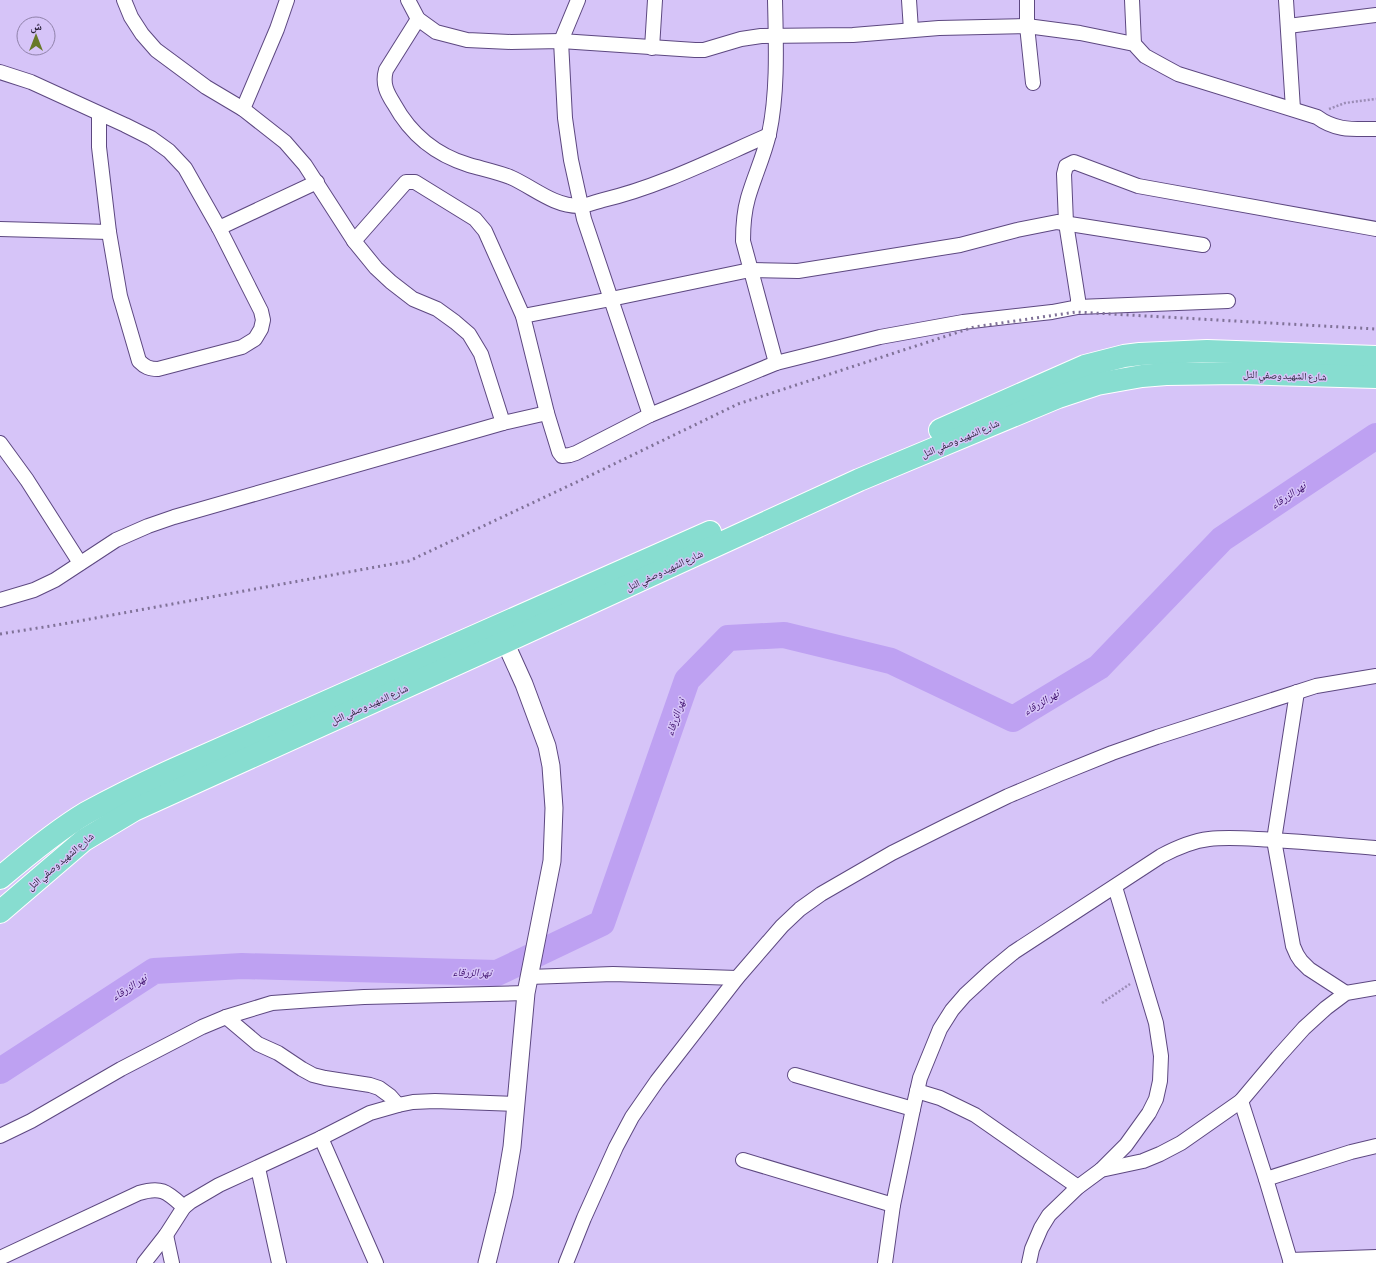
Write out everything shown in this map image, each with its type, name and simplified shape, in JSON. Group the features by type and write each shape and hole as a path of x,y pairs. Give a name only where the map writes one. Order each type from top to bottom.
{"main road":[{"name":"شارع الشهيد وصفي التل","path":"1,877 40,845 85,814 129,790 1085,366 1124,356 1140,354 1207,351 1376,357"},
{"path":"1140,354 1142,376"},
{"name":"شارع الشهيد وصفي التل","path":"0,912 84,840 134,810 866,477 1058,397 1097,384 1142,376 1166,374 1240,373 1376,377"},
{"path":"1,877 19,896"}],"street":[{"path":"124,0 131,17 156,50 206,87 243,109 286,142 306,165 354,241 376,268 413,299 447,316 469,334 481,354 503,423"},
{"path":"243,109 277,29 287,0"},
{"path":"408,0 418,19 436,32 467,40 511,42 561,41 652,48 704,50 741,39 776,36 853,35 939,28 1027,26 1080,33 1134,44 1146,56 1178,74 1317,117 1331,126 1376,129"},
{"path":"578,0 561,41 565,118 571,160 580,206 650,416"},
{"path":"652,48 655,0"},
{"path":"775,0 776,36 774,98 769,135 748,198 743,223 743,241 776,363"},
{"path":"909,0 911,30"},
{"path":"1026,0 1033,83"},
{"path":"1132,0 1134,44"},
{"path":"1286,0 1293,109"},
{"path":"1288,26 1376,15"},
{"path":"418,19 386,70 384,76 384,82 388,93 411,130 428,146 440,154 454,160 509,177 555,201 580,206 635,192 769,135"},
{"path":"0,72 31,82 151,138 169,151 185,168 219,228 263,320 261,329 255,338 242,347 158,369 150,369 145,367 139,360 120,296 109,232 99,147 99,114"},
{"path":"1078,307 1066,223 1064,169 1066,166 1074,162 1138,186 1376,229"},
{"path":"219,228 317,182"},
{"path":"354,241 406,182 415,182 475,219 485,231 522,316 558,452 562,456 576,453 650,416 776,363 880,337 963,322 1052,312 1078,307 1228,301"},
{"path":"522,316 750,270 798,271 960,245 1046,224 1066,223 1203,245"},
{"path":"0,229 109,232"},
{"path":"0,600 34,590 55,580 116,540 148,526 174,517 503,423 547,413"},
{"path":"0,443 27,480 80,563"},
{"path":"487,1263 509,1170 528,985 552,861 554,827 551,766 547,746 506,642"},
{"path":"566,1263 584,1218 616,1147 632,1117 657,1081 736,978 782,926 800,909 845,879 927,836 1008,796 1060,774 1157,737 1316,686 1376,676"},
{"path":"1297,692 1274,840 1293,946 1297,955 1313,972 1346,993"},
{"path":"885,1263 893,1205 920,1078 940,1029 952,1010 965,995 991,971 1014,952 1161,856 1188,844 1208,839 1225,838 1274,840 1376,848"},
{"path":"1029,1263 1032,1248 1049,1215 1078,1187 1101,1170 1126,1145 1149,1113 1156,1099 1160,1081 1161,1056 1156,1022 1115,887"},
{"path":"0,1136 202,1027 226,1017 272,1004 528,985 613,974 736,978"},
{"path":"1101,1170 1143,1161 1181,1143 1241,1101 1278,1056 1304,1028 1326,1008 1346,993 1376,988"},
{"path":"226,1017 258,1044 278,1053 313,1075 370,1085 378,1088 390,1096 398,1105"},
{"path":"795,1075 913,1108"},
{"path":"917,1091 940,1098 975,1115 1078,1187"},
{"path":"1241,1101 1266,1179 1290,1262 1376,1257"},
{"path":"144,1263 166,1235 184,1207 201,1195 322,1138 370,1113 413,1102 516,1104"},
{"path":"322,1138 376,1263"},
{"path":"1266,1179 1351,1152 1376,1146"},
{"path":"743,1160 893,1205"},
{"path":"258,1168 279,1263"},
{"path":"0,1258 149,1189 161,1190 184,1207"},
{"path":"166,1235 172,1263"}],"path":[{"path":"1317,117 1326,111 1346,103 1376,99"},
{"path":"1102,1003 1142,976"}],"waterway":[{"name":"نهر الزرقاء","path":"0,1071 154,971 242,966 497,973 602,923 687,680 728,638 784,635 891,661 1013,719 1099,667 1222,539 1376,436"}],"railway":[{"path":"0,634 409,561 738,404 974,327 1076,312 1376,329"}]}
